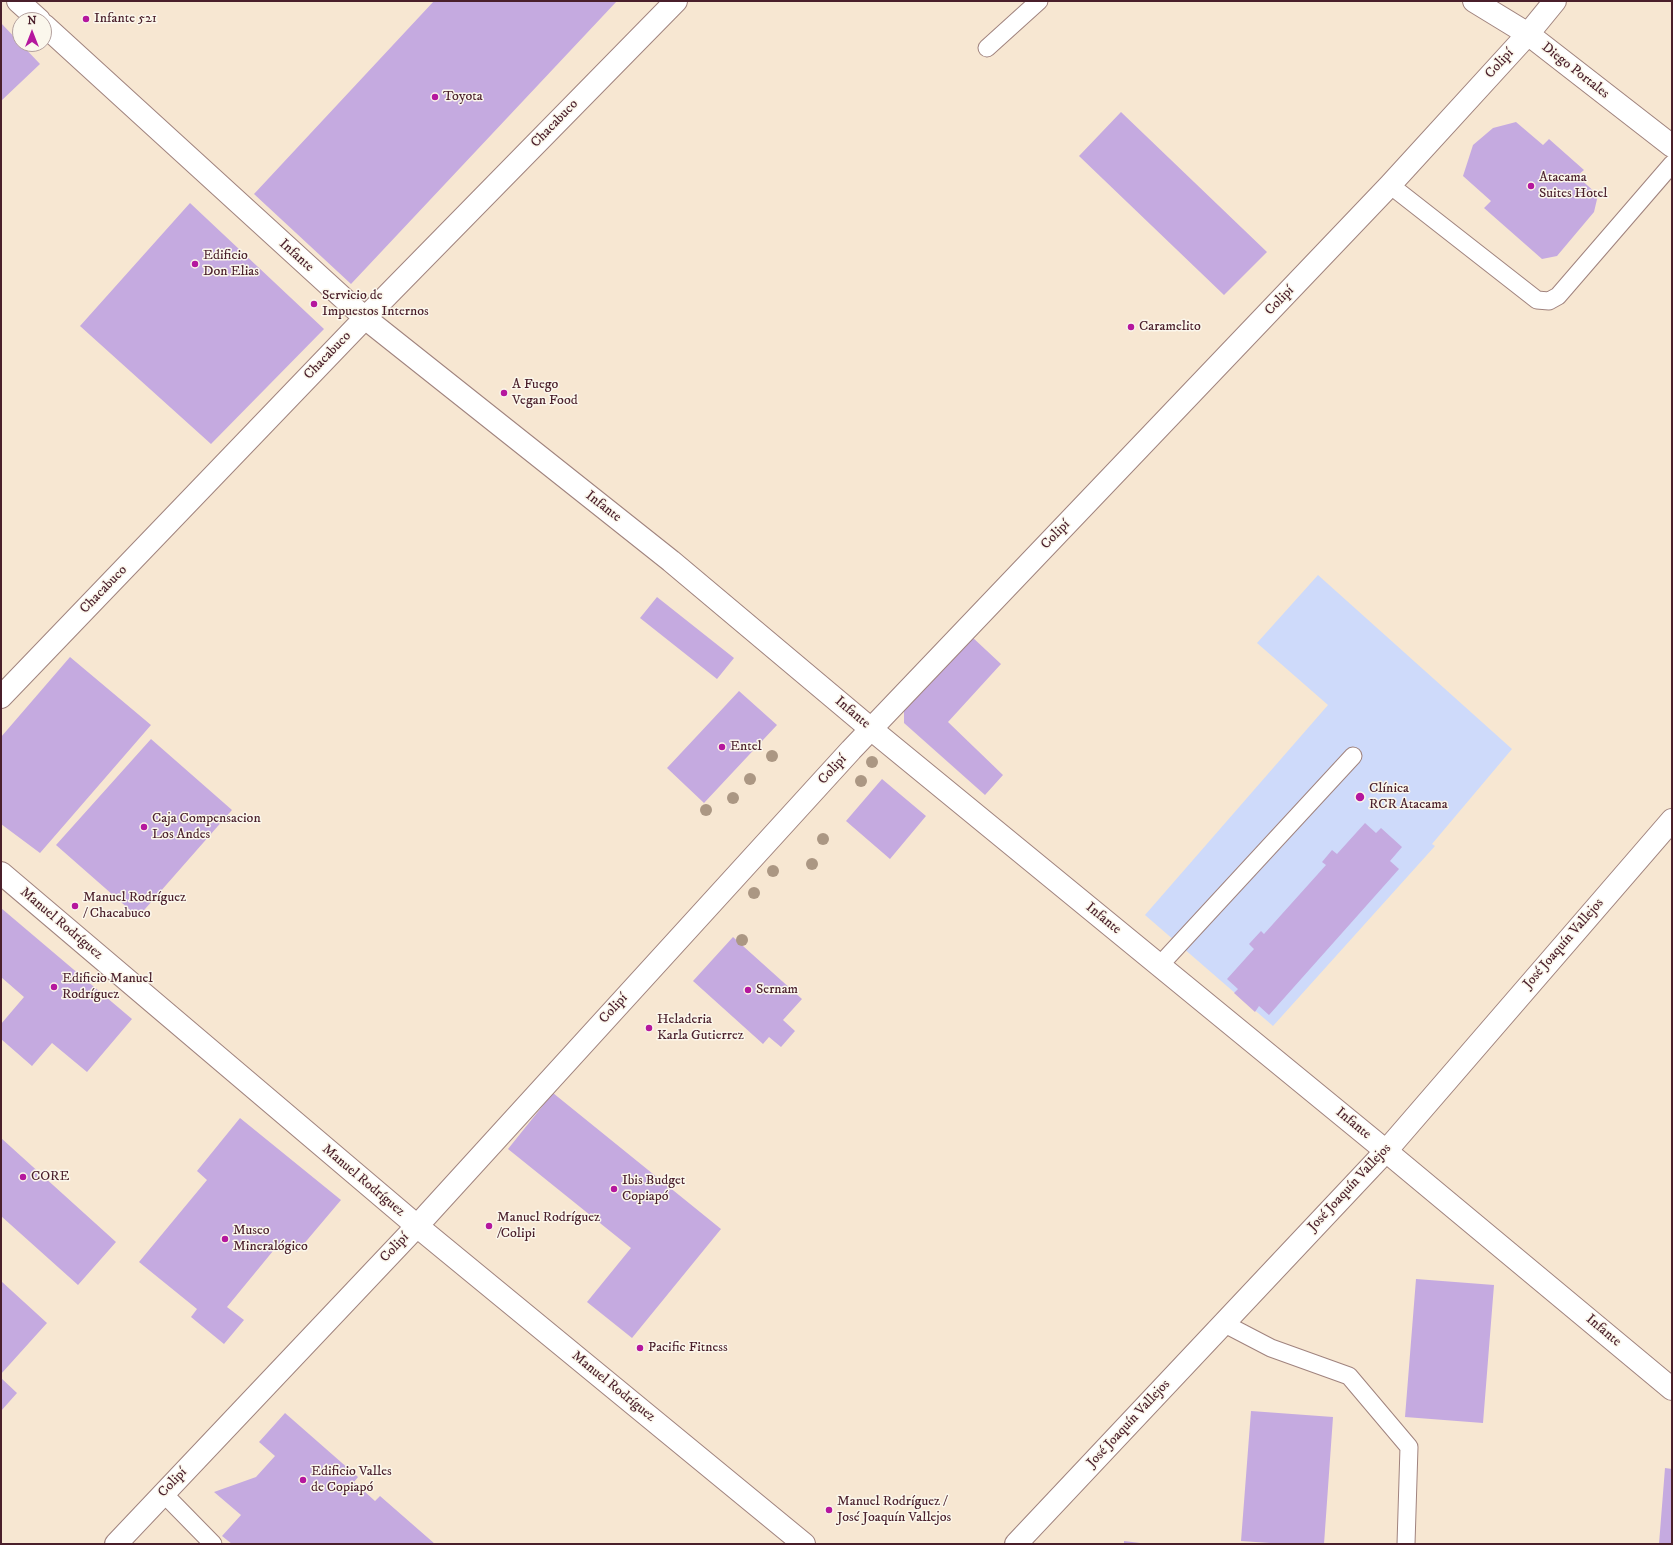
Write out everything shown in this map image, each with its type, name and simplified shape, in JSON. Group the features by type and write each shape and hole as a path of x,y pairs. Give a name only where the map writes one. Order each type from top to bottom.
{"street":[{"path":"18,1 30,12"},
{"name":"Chacabuco","path":"1,698 365,318 676,1"},
{"name":"Diego Portales","path":"1474,1 1528,34 1672,146"},
{"name":"Colipí","path":"116,1544 417,1226 871,729 1390,185 1528,34 1555,1"},
{"name":"Infante","path":"52,32 365,318 670,561 871,729 1386,1151 1672,1389"},
{"name":"José Joaquín Vallejos","path":"1016,1544 1386,1151 1672,820"},
{"name":"Manuel Rodríguez","path":"1,873 417,1226 804,1544"}],"lane":[{"path":"987,48 1028,4"},
{"path":"1390,185 1537,300 1549,301 1558,296 1672,164"},
{"path":"1159,966 1353,756"},
{"path":"1223,1323 1271,1348 1350,1376 1409,1447 1406,1544"},
{"path":"163,1493 214,1544"}],"shaded area":[{"name":"Clínica RCR Atacama","path":"1318,575 1512,749 1432,844 1435,846 1273,1026 1145,915 1328,705 1257,643"}],"building":[{"name":"Toyota","path":"434,1 617,1 351,284 254,194"},
{"path":"1,23 12,35 12,52 29,52 40,64 1,101"},
{"path":"1121,112 1267,252 1224,295 1079,156"},
{"name":"Atacama Suites Hotel","path":"1516,122 1543,145 1549,139 1584,170 1577,176 1598,195 1594,212 1557,256 1542,259 1484,208 1491,201 1463,176 1473,145 1493,128"},
{"name":"Edificio Don Elias","path":"190,203 324,329 211,444 80,326"},
{"path":"657,597 734,658 717,679 640,618"},
{"path":"971,636 1001,664 948,722 1003,775 985,795 904,723 904,711"},
{"path":"70,657 151,725 40,853 1,824 1,737"},
{"name":"Entel","path":"739,691 777,725 704,803 667,768"},
{"name":"Caja Compensacion Los Andes","path":"151,739 232,810 138,917 56,845"},
{"path":"882,779 926,816 890,859 846,821"},
{"path":"1365,823 1376,833 1381,828 1402,847 1390,861 1399,869 1269,1015 1259,1006 1255,1012 1234,993 1238,989 1227,979 1254,949 1249,944 1261,931 1264,934 1326,865 1322,862 1332,850 1337,854"},
{"name":"Edificio Manuel Rodríguez","path":"1,908 132,1019 87,1072 52,1043 32,1066 1,1039 1,1024 24,997 1,977"},
{"name":"Sernam","path":"733,937 802,999 783,1020 795,1031 781,1047 769,1037 763,1044 693,981"},
{"name":"Ibis Budget Copiapó","path":"553,1093 721,1229 632,1338 587,1302 631,1248 508,1149"},
{"path":"240,1118 341,1200 297,1252 282,1240 227,1307 244,1320 224,1344 191,1317 197,1309 139,1262 207,1180 197,1171"},
{"name":"CORE","path":"1,1138 116,1242 78,1285 1,1216"},
{"path":"1416,1279 1494,1285 1483,1423 1405,1417"},
{"path":"1,1281 47,1323 1,1374"},
{"path":"1,1378 17,1393 1,1411"},
{"path":"1251,1411 1333,1417 1324,1544 1285,1544 1241,1541"},
{"name":"Edificio Valles de Copiapó","path":"285,1413 358,1477 354,1482 375,1501 380,1496 435,1544 232,1544 222,1536 241,1515 214,1492 256,1477 275,1456 259,1442"},
{"path":"1665,1468 1672,1469 1672,1544 1659,1544"},
{"path":"1124,1541 1140,1543 1140,1544 1124,1544"}],"place":[{"name":"Infante 521","path":"86,19"},
{"name":"Toyota","path":"435,97"},
{"name":"Atacama Suites Hotel","path":"1531,186"},
{"name":"Edificio Don Elias","path":"195,264"},
{"name":"Servicio de Impuestos Internos","path":"314,304"},
{"name":"Caramelito","path":"1131,327"},
{"name":"A Fuego Vegan Food","path":"504,393"},
{"name":"Entel","path":"722,747"},
{"name":"Clínica RCR Atacama","path":"1360,797"},
{"name":"Caja Compensacion Los Andes","path":"144,827"},
{"name":"Manuel Rodríguez / Chacabuco","path":"75,906"},
{"name":"Edificio Manuel Rodríguez","path":"54,987"},
{"name":"Sernam","path":"748,990"},
{"name":"Heladeria Karla Gutierrez","path":"649,1028"},
{"name":"CORE","path":"23,1177"},
{"name":"Ibis Budget Copiapó","path":"614,1189"},
{"name":"Manuel Rodríguez /Colipi","path":"489,1226"},
{"name":"Museo Mineralógico","path":"225,1239"},
{"name":"Pacific Fitness","path":"640,1348"},
{"name":"Edificio Valles de Copiapó","path":"303,1480"},
{"name":"Manuel Rodríguez / José Joaquín Vallejos","path":"829,1510"}]}
